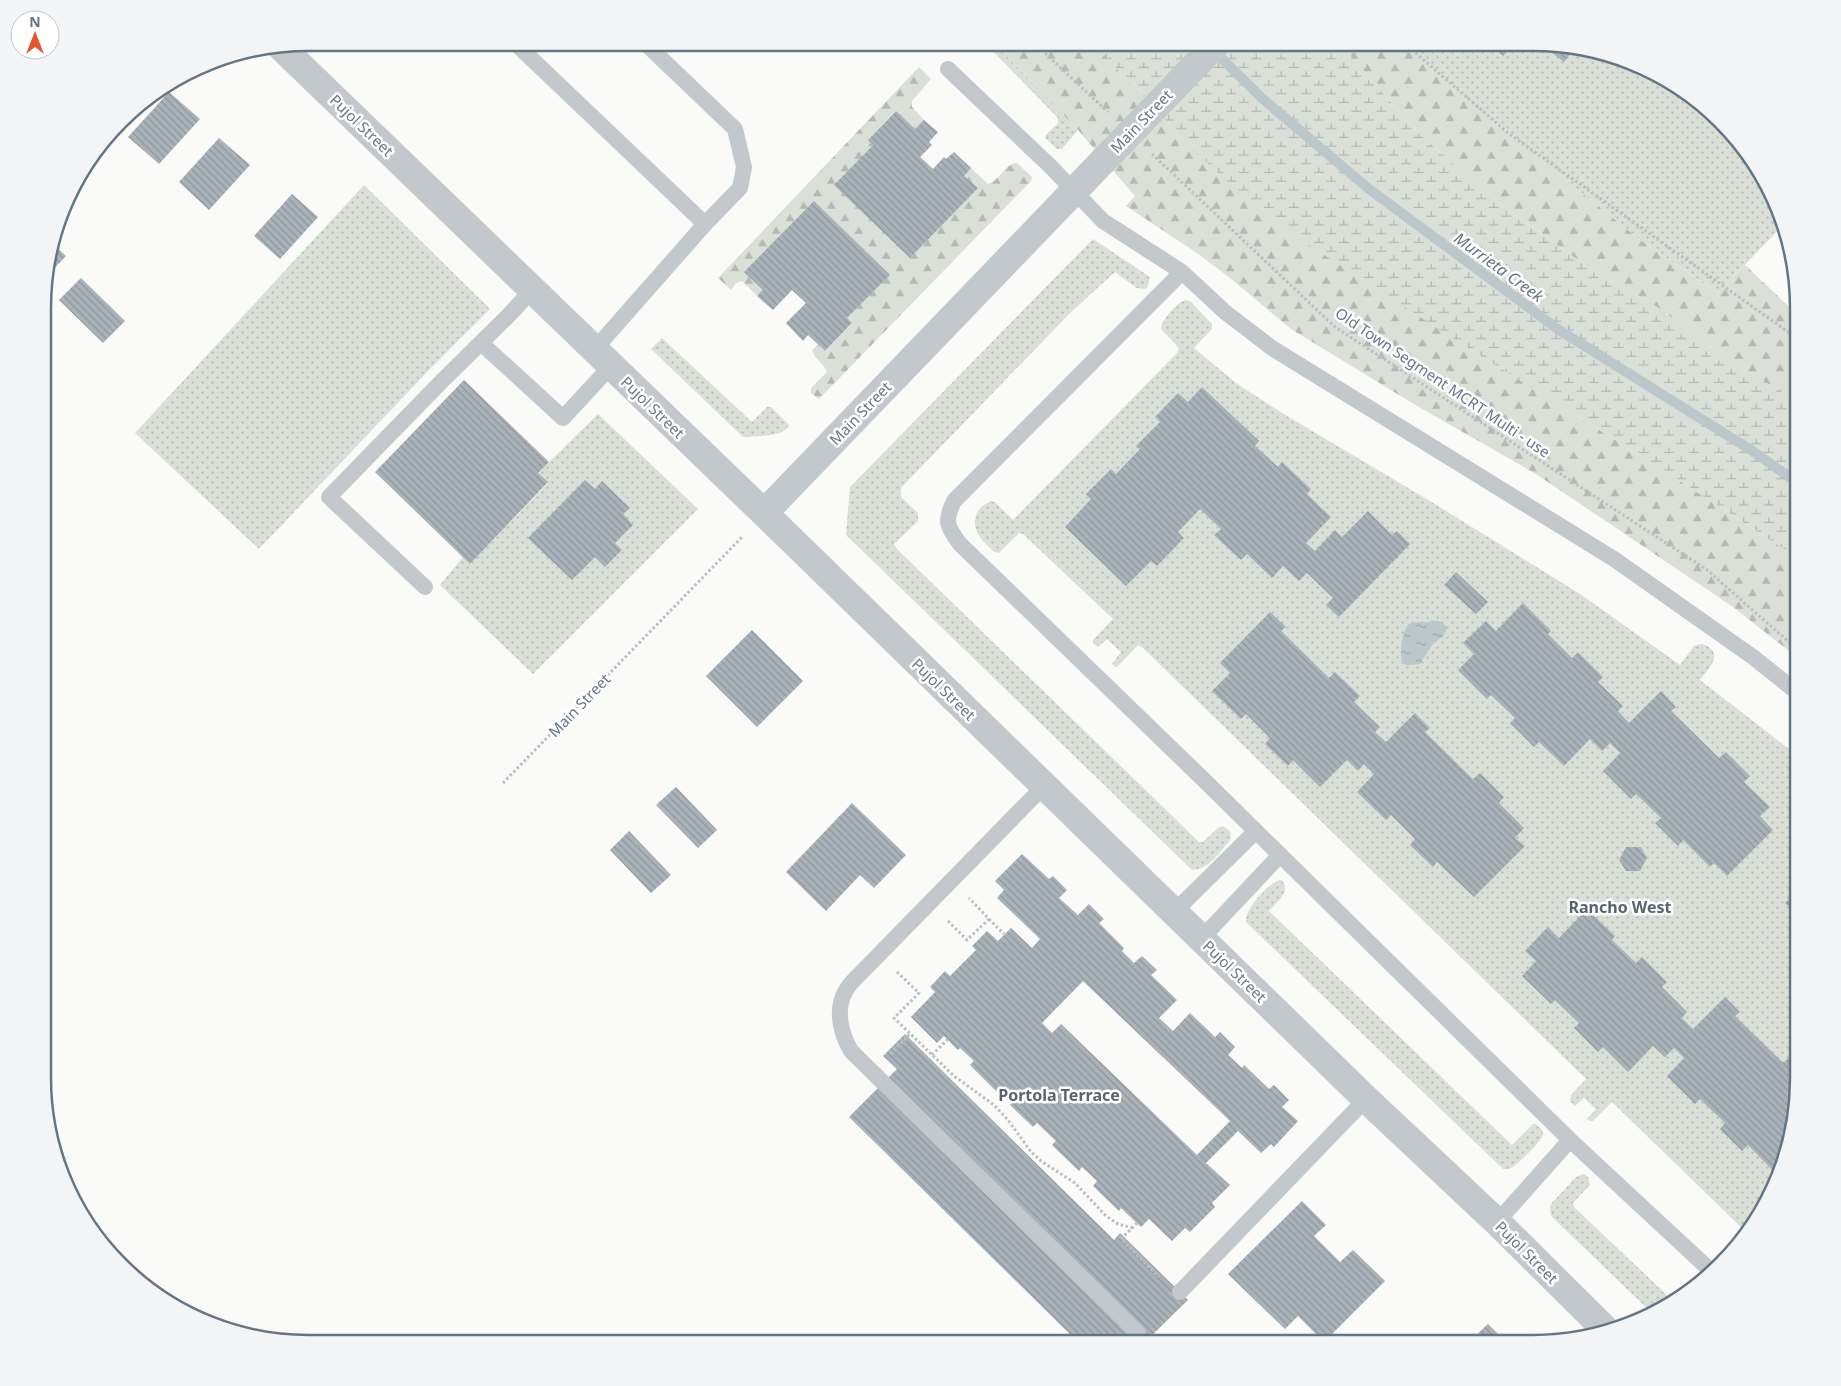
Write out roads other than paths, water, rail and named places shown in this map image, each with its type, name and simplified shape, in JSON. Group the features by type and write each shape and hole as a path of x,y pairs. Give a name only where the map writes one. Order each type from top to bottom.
{"street":[{"name":"Main Street","path":"764,513 1209,51"},
{"name":"Pujol Street","path":"286,52 764,513 1366,1099 1497,1222 1601,1325"}],"lane":[{"path":"523,51 705,224"},
{"path":"481,343 562,418 602,358 705,224 740,188 744,167 735,129 653,51"},
{"path":"948,69 1074,190 1103,221 1182,272 1225,312 1272,348 1614,559 1746,652 1790,687"},
{"path":"1182,272 954,501 947,513 948,529 960,544 1256,831 1570,1140 1707,1267"},
{"path":"425,587 329,497 532,290"},
{"path":"1044,786 854,979 844,992 841,1005 844,1038 851,1051 1138,1333"},
{"path":"1174,912 1256,831"},
{"path":"1202,939 1280,855"},
{"path":"1180,1292 1366,1099"},
{"path":"1497,1222 1570,1140"}],"water":[{"path":"1438,621 1444,624 1447,628 1444,635 1432,645 1420,664 1407,665 1403,663 1401,654 1402,641 1408,625 1414,622"}],"waterway":[{"name":"Murrieta Creek","path":"1214,51 1264,100 1369,189 1559,330 1751,450 1790,477"}],"district":[{"name":"Rancho West","path":"1620,907"},
{"name":"Portola Terrace","path":"1059,1095"}]}
